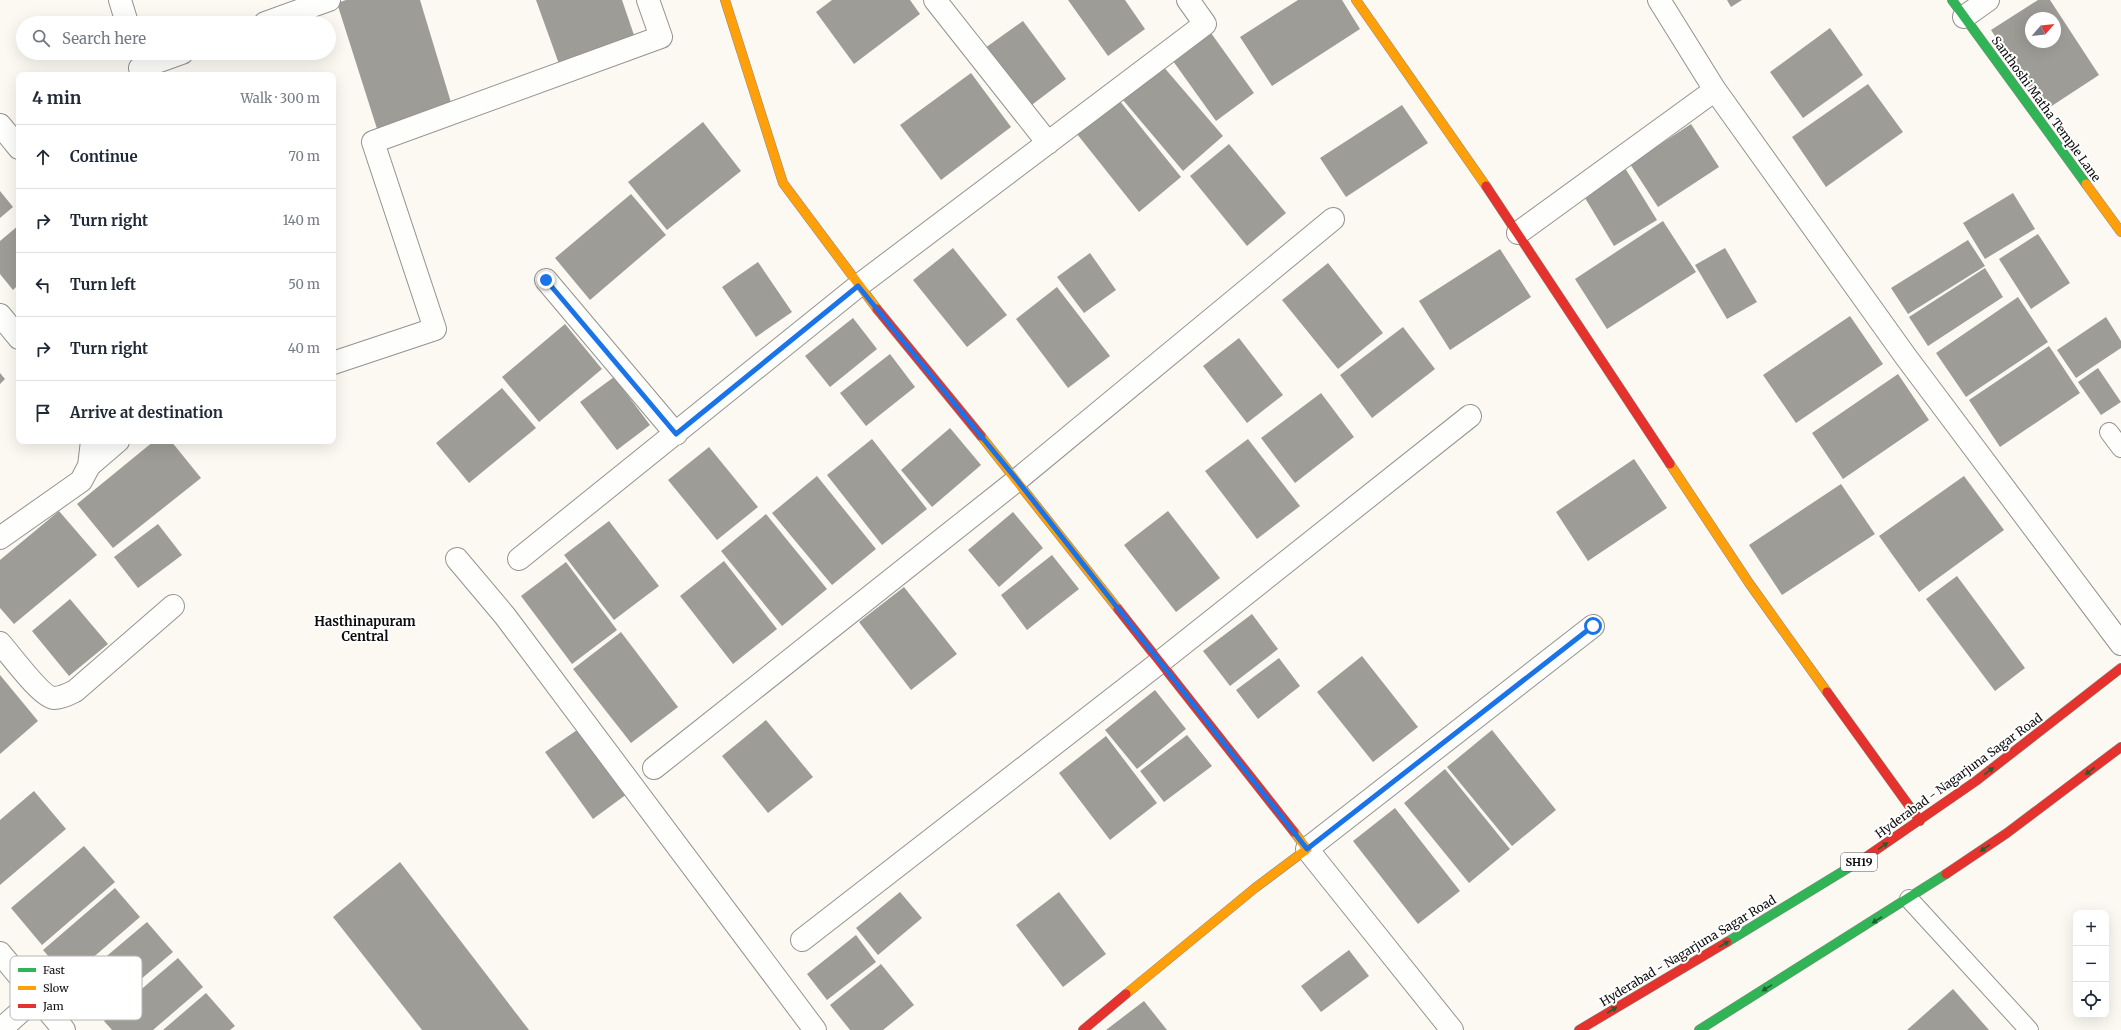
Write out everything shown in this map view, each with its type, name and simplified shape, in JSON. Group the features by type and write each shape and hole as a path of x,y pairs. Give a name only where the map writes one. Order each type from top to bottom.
{"street":[{"path":"120,0 125,16"},
{"path":"284,16 329,0"},
{"path":"336,362 435,329 373,142 661,37 648,0"},
{"path":"725,0 782,183 858,286 1017,480 1307,849 1452,1030"},
{"path":"935,0 1048,144"},
{"path":"519,559 858,286 1205,24 1188,0"},
{"path":"1356,0 1461,148 1720,540 1920,821"},
{"path":"1659,0 1715,90 1906,357 2121,644"},
{"path":"1958,8 1988,0"},
{"name":"Santhoshi Matha Temple Lane","path":"1958,8 2119,227"},
{"path":"140,65 158,60"},
{"path":"1518,233 1715,90"},
{"path":"0,125 16,144"},
{"path":"654,768 1017,480 1333,219"},
{"path":"546,280 676,434"},
{"path":"0,315 16,334"},
{"path":"802,940 1160,662 1470,416"},
{"path":"89,466 92,444"},
{"path":"0,538 81,481 89,466 115,444"},
{"path":"457,559 505,616 762,956 815,1030"},
{"path":"0,643 42,692 53,698 64,696 75,691 173,606"},
{"path":"1083,1030 1255,888 1593,626"},
{"name":"Hyderabad - Nagarjuna Sagar Road","path":"1579,1030 1844,872 1976,781 2121,668"},
{"path":"1699,1030 1909,899 2007,833 2121,747"},
{"path":"0,953 10,965"},
{"path":"0,1030 11,1020"},
{"path":"56,1020 64,1030"}],"lane":[{"path":"2109,432 2121,448"},
{"path":"1909,899 2029,1030"}],"building":[{"path":"346,0 420,0 453,109 378,132 337,3"},
{"path":"536,0 622,0 635,38 559,64"},
{"path":"832,0 910,0 920,14 854,64 816,12"},
{"path":"1068,0 1125,0 1145,29 1108,56"},
{"path":"1298,0 1342,0 1360,29 1272,86 1240,37"},
{"path":"1727,0 1742,0 1731,7"},
{"path":"2038,0 2050,0 2058,12 2025,12 2025,48 2061,48 2061,17 2099,75 2044,111 1991,30"},
{"path":"1023,21 1066,79 1029,107 985,48"},
{"path":"1830,28 1863,75 1803,118 1770,72"},
{"path":"1211,33 1254,93 1216,121 1173,61"},
{"path":"1162,65 1223,136 1183,171 1123,100"},
{"path":"971,73 1011,127 941,180 900,125"},
{"path":"1868,84 1903,132 1826,187 1792,137"},
{"path":"1119,100 1181,177 1139,212 1077,134"},
{"path":"1402,105 1428,143 1346,197 1320,158"},
{"path":"703,122 741,171 667,230 628,182"},
{"path":"1691,124 1719,167 1658,207 1630,164"},
{"path":"1229,144 1286,213 1247,246 1190,176"},
{"path":"1625,168 1657,220 1614,246 1582,193"},
{"path":"0,191 13,207 0,218"},
{"path":"2013,193 2035,229 1985,259 1963,223"},
{"path":"631,194 666,235 590,300 555,258"},
{"path":"1663,221 1696,272 1607,329 1575,279"},
{"path":"16,228 16,287 13,290 0,274 0,241"},
{"path":"2038,234 2070,283 2031,309 1999,259"},
{"path":"1968,240 1985,266 1908,314 1891,288"},
{"path":"953,248 1007,315 967,347 913,280"},
{"path":"1725,248 1757,302 1727,319 1695,265"},
{"path":"1500,249 1531,297 1450,350 1419,301"},
{"path":"1090,253 1116,290 1084,313 1057,277"},
{"path":"758,262 792,312 756,337 722,287"},
{"path":"1328,263 1383,333 1338,369 1282,300"},
{"path":"1985,268 2003,297 1928,346 1909,317"},
{"path":"1057,287 1110,356 1068,388 1016,319"},
{"path":"2018,297 2048,342 1966,397 1936,353"},
{"path":"1850,316 1883,364 1796,423 1763,375"},
{"path":"2106,317 2121,341 2121,348 2076,378 2057,350"},
{"path":"853,318 877,349 830,387 805,356"},
{"path":"565,324 602,369 539,422 502,377"},
{"path":"1403,327 1435,369 1372,418 1340,375"},
{"path":"1239,338 1283,395 1247,423 1203,366"},
{"path":"2049,346 2080,393 2000,447 1969,400"},
{"path":"890,354 915,387 866,426 840,393"},
{"path":"2098,368 2121,402 2101,415 2078,382"},
{"path":"0,373 5,379 0,384"},
{"path":"1898,374 1929,420 1843,479 1812,433"},
{"path":"614,377 650,425 617,450 580,402"},
{"path":"502,388 536,428 469,483 436,443"},
{"path":"1321,393 1354,437 1295,483 1261,438"},
{"path":"950,428 981,465 932,507 901,470"},
{"path":"872,439 927,509 882,545 827,475"},
{"path":"1248,439 1300,506 1257,539 1205,471"},
{"path":"150,444 173,444 201,478 113,548 77,504"},
{"path":"709,447 758,507 717,540 668,480"},
{"path":"1634,459 1667,508 1588,561 1556,512"},
{"path":"817,476 876,549 832,585 772,513"},
{"path":"1964,476 2004,530 1919,592 1879,536"},
{"path":"1841,484 1875,534 1782,595 1749,545"},
{"path":"59,511 97,555 14,624 0,608 0,560"},
{"path":"1168,511 1220,578 1176,612 1124,545"},
{"path":"1013,512 1043,548 999,587 968,550"},
{"path":"766,514 827,589 782,626 721,551"},
{"path":"609,521 659,586 614,620 564,555"},
{"path":"158,524 182,555 138,588 114,557"},
{"path":"1052,555 1079,589 1027,630 1001,595"},
{"path":"724,561 777,629 733,664 680,596"},
{"path":"566,562 617,630 572,664 521,596"},
{"path":"1957,576 2025,668 1995,691 1926,599"},
{"path":"904,587 957,654 911,690 859,622"},
{"path":"70,599 108,644 69,676 32,631"},
{"path":"1252,614 1278,649 1230,686 1203,651"},
{"path":"621,632 678,707 631,743 573,669"},
{"path":"1362,656 1418,727 1373,762 1317,692"},
{"path":"1279,658 1300,686 1258,719 1236,690"},
{"path":"0,675 38,721 0,754"},
{"path":"1155,690 1186,729 1137,769 1105,730"},
{"path":"766,720 813,777 768,813 722,756"},
{"path":"583,726 631,791 593,819 545,752"},
{"path":"1492,730 1556,810 1512,846 1447,767"},
{"path":"1187,735 1212,766 1164,802 1140,771"},
{"path":"1106,736 1157,803 1110,840 1059,773"},
{"path":"1445,769 1510,849 1469,883 1404,803"},
{"path":"34,791 66,829 0,885 0,820"},
{"path":"1395,808 1460,891 1418,924 1353,841"},
{"path":"84,846 115,882 42,945 11,908"},
{"path":"400,862 529,1030 422,1030 333,917"},
{"path":"115,888 140,917 95,956 48,956 43,950"},
{"path":"900,892 922,918 878,955 856,928"},
{"path":"1059,892 1106,954 1063,987 1016,925"},
{"path":"147,922 173,952 142,978 142,956 107,956"},
{"path":"856,935 876,962 827,1000 807,974"},
{"path":"1349,950 1369,976 1321,1012 1301,986"},
{"path":"178,958 203,987 153,1030 112,1030 104,1021 105,1020 142,1020 142,989"},
{"path":"881,964 914,1005 883,1030 850,1030 830,1005"},
{"path":"1953,989 1989,1030 1907,1030"},
{"path":"206,993 235,1026 230,1030 163,1030"},
{"path":"1144,1001 1167,1030 1106,1030"}],"traffic: fast":[{"path":"1952,0 2086,184"},
{"path":"1727,942 1863,859"},
{"path":"1699,1030 1946,874"}],"traffic: slow":[{"path":"725,0 783,183 877,309"},
{"path":"1356,0 1486,186"},
{"path":"2086,184 2121,232"},
{"path":"981,436 1118,609"},
{"path":"1670,464 1749,583 1827,692"},
{"path":"1126,994 1255,888 1307,849 1294,832"}],"traffic: jam":[{"path":"1486,186 1670,464"},
{"path":"877,309 981,436"},
{"path":"1118,609 1294,832"},
{"path":"1863,859 1976,781 2121,668"},
{"path":"1827,692 1920,821"},
{"path":"1946,874 2007,833 2121,747"},
{"path":"1579,1030 1727,942"},
{"path":"1083,1030 1126,994"}],"district":[{"name":"Hasthinapuram Central","path":"365,628"}],"route":[{"path":"546,280 676,434 858,286 1017,480 1307,849 1593,626"}]}
